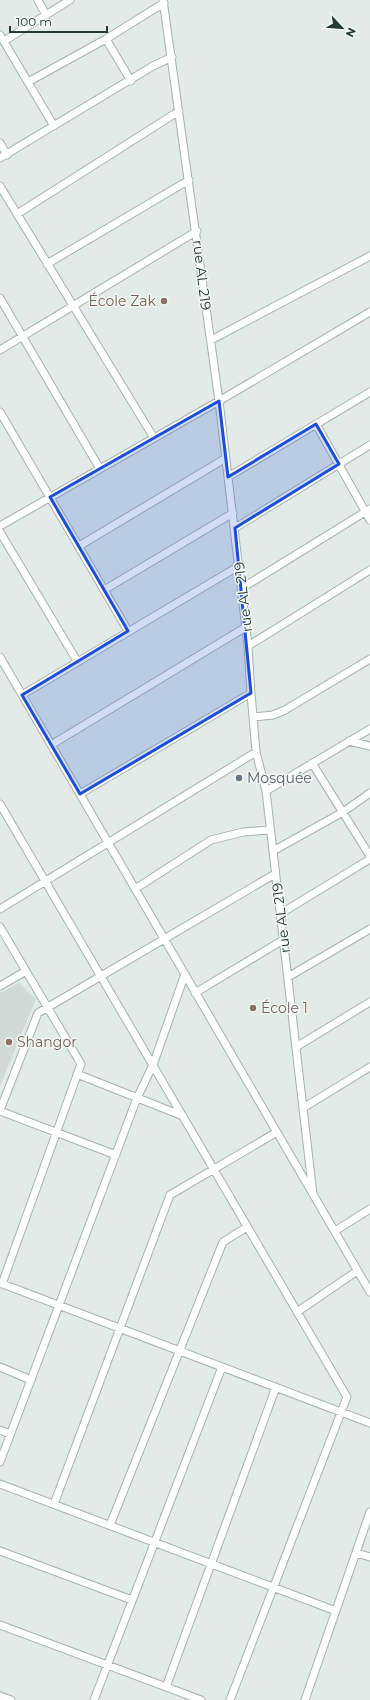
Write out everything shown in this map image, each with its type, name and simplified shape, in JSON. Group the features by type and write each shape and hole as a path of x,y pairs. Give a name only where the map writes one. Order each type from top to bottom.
{"street":[{"path":"38,0 46,15"},
{"path":"54,126 2,38 46,15 70,0"},
{"path":"28,82 106,39 163,1"},
{"name":"rue AL 219","path":"163,1 197,231 219,401 242,588 256,752 266,791 269,830 273,851 313,1194"},
{"path":"106,39 131,81"},
{"path":"0,143 3,156 131,81 153,66 172,57"},
{"path":"17,214 179,112"},
{"path":"47,264 189,180"},
{"path":"0,186 72,307 154,438"},
{"path":"0,350 197,231"},
{"path":"211,340 370,256"},
{"path":"0,298 100,468"},
{"path":"0,526 219,401 370,312"},
{"path":"228,477 370,392"},
{"path":"0,412 128,632"},
{"path":"316,424 368,511 370,520"},
{"path":"234,528 370,445"},
{"path":"79,546 226,458"},
{"path":"242,588 368,511"},
{"path":"104,590 233,513"},
{"path":"0,532 77,661"},
{"path":"22,695 239,566"},
{"path":"248,646 370,570"},
{"path":"51,745 246,627"},
{"path":"0,657 370,1292"},
{"path":"253,717 273,716 370,659"},
{"path":"80,794 251,693"},
{"path":"266,791 370,729"},
{"path":"349,741 370,746"},
{"path":"0,909 256,752"},
{"path":"280,914 370,857 312,763"},
{"path":"273,851 343,812 370,793"},
{"path":"0,804 347,1397 230,1700"},
{"path":"135,889 211,840 243,832 269,830"},
{"path":"116,1155 0,1111 38,1013 275,874"},
{"path":"0,927 81,1064 1,1283 370,1423"},
{"path":"288,977 370,929"},
{"path":"196,993 283,940"},
{"path":"0,986 26,972"},
{"path":"0,1462 137,1098 153,1065 185,974"},
{"path":"296,1047 370,1002"},
{"path":"303,1108 370,1067"},
{"path":"77,1074 183,1116"},
{"path":"54,1504 170,1196 277,1132"},
{"path":"335,1231 370,1209"},
{"path":"110,1525 223,1242 248,1227"},
{"path":"297,1312 358,1271"},
{"path":"0,1367 31,1380"},
{"path":"94,1700 222,1367"},
{"path":"166,1687 276,1387"},
{"path":"0,1430 10,1434"},
{"path":"0,1484 336,1611"},
{"path":"306,1700 370,1512"},
{"path":"0,1551 132,1600"},
{"path":"356,1553 370,1558"},
{"path":"0,1625 201,1700"},
{"path":"0,1696 11,1700"}],"highlighted area":[{"path":"219,401 228,477 316,424 339,464 235,528 251,693 80,794 22,695 128,631 50,497"}],"shaded area":[{"name":"Shangor","path":"19,983 36,999 0,1086 0,993"}],"place":[{"name":"École Zak","path":"164,301"},
{"name":"Mosquée","path":"239,778"},
{"name":"École 1","path":"253,1008"},
{"name":"Shangor","path":"9,1042"}]}
